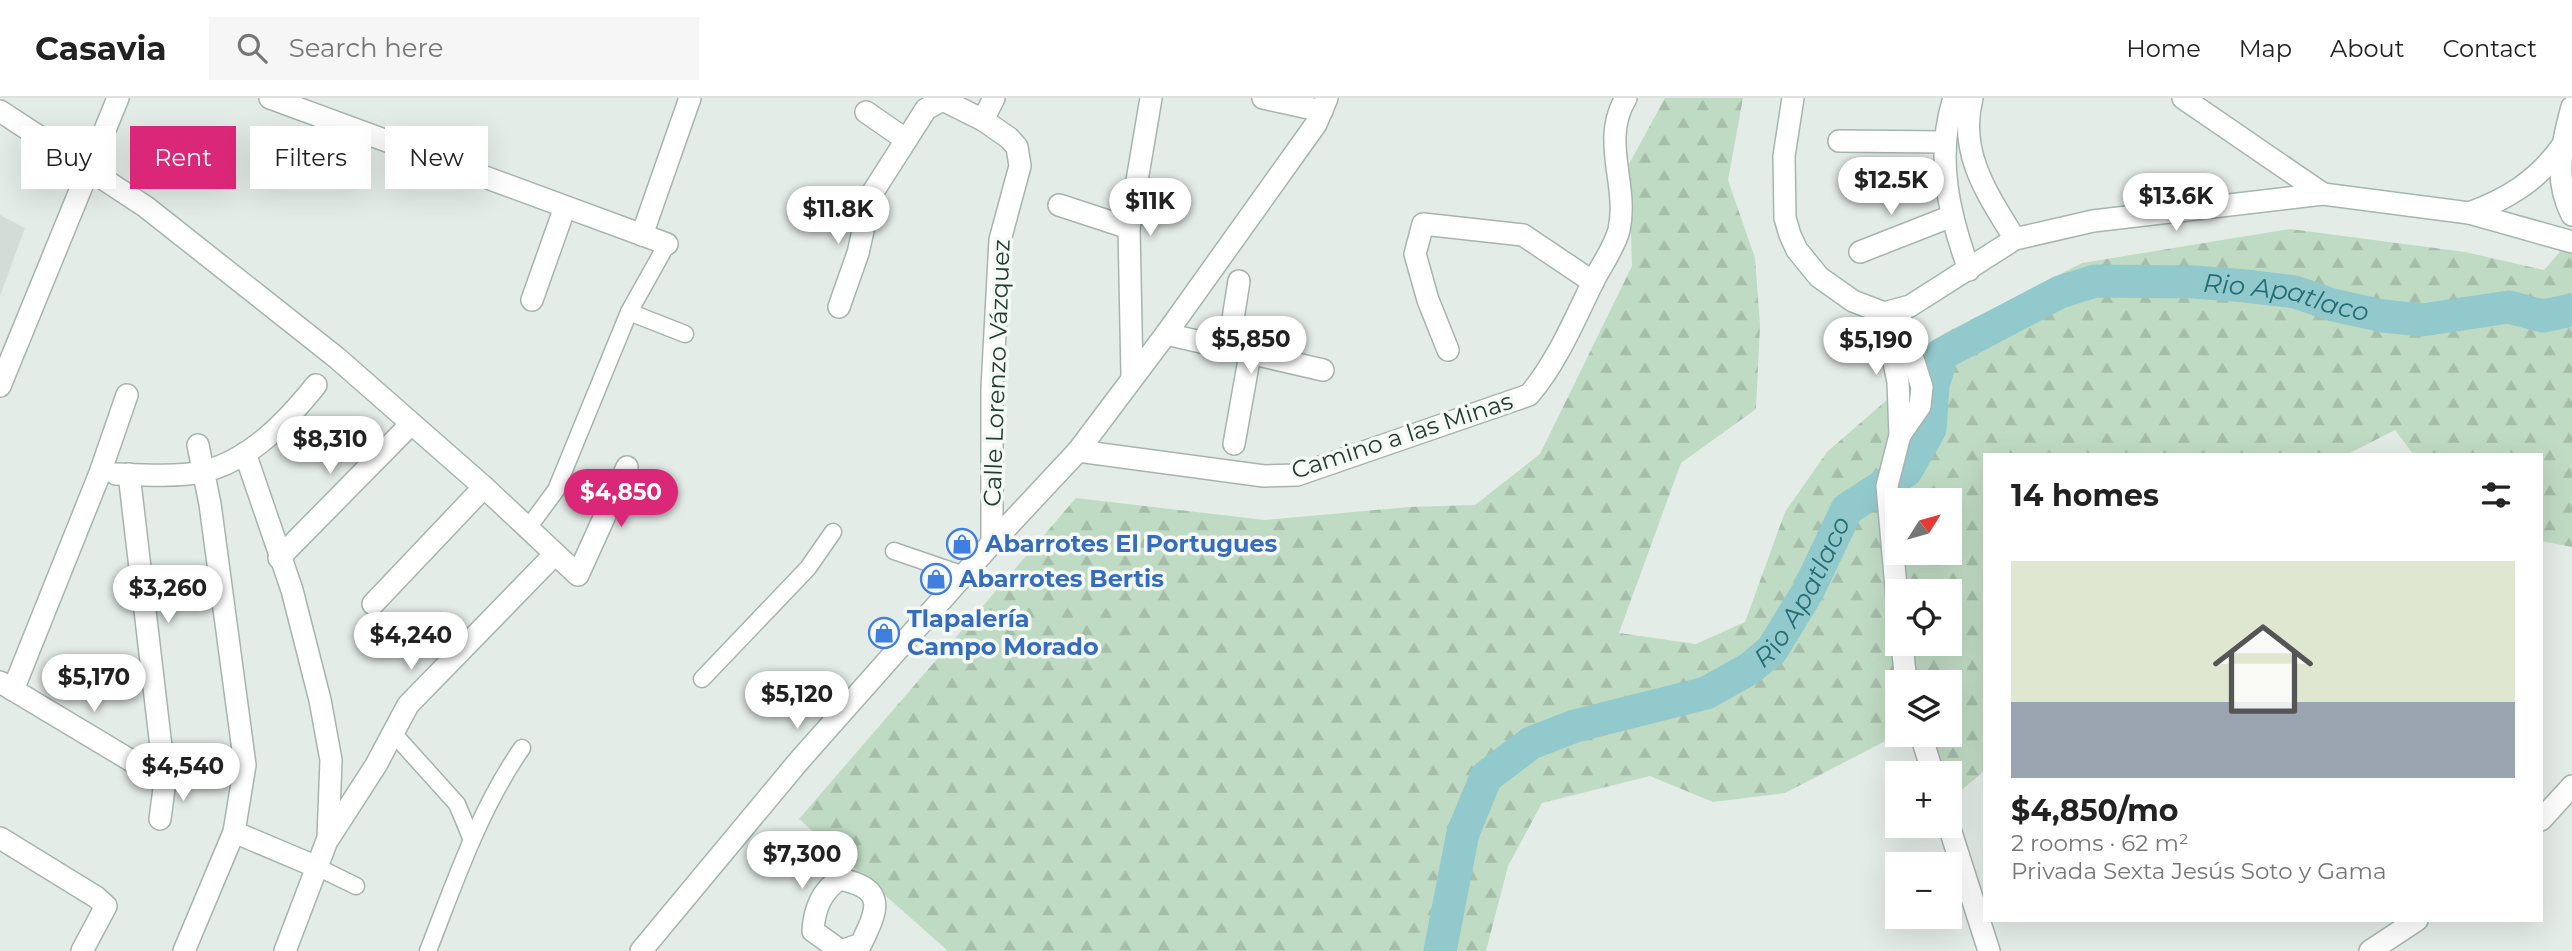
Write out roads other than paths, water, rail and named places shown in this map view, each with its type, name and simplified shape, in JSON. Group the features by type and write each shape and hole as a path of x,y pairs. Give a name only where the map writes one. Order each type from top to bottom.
{"street":[{"path":"107,126 118,98"},
{"path":"270,98 667,244 629,312 556,489 528,528"},
{"path":"642,235 690,98"},
{"path":"983,120 994,98"},
{"path":"1132,376 1129,228 1151,98"},
{"path":"641,951 798,762 992,543 1078,451 1166,334 1325,104 1263,98"},
{"name":"Camino a las Minas","path":"1078,451 1264,476 1297,475 1529,395 1548,373 1619,232 1622,203 1612,144 1616,114 1626,98"},
{"path":"1793,98 1784,156 1785,218 1790,235 1797,250 1819,277 1853,301 1891,312 1969,270 2015,239 2093,221 2323,194 2469,213 2572,242"},
{"path":"1954,98 1945,142 1947,190 1969,270"},
{"path":"1972,98 1966,121 1968,142 1982,184 2015,239"},
{"path":"2183,98 2323,194"},
{"name":"Calle Lorenzo Vázquez","path":"905,139 926,110 943,100 983,120 1017,147 1020,166 1000,240 992,387 992,543"},
{"path":"2572,107 2562,146 2559,181 2572,215"},
{"path":"0,111 22,126"},
{"path":"839,307 858,253 869,202 905,139 866,112"},
{"path":"1839,141 1945,142"},
{"path":"2469,213 2500,202 2520,189 2545,170 2562,146"},
{"path":"1947,190 1982,184"},
{"path":"0,386 81,189"},
{"path":"116,189 146,207 337,358 484,487 578,575 627,467"},
{"path":"1059,205 1129,228"},
{"path":"532,300 565,206"},
{"path":"1860,252 1952,216"},
{"path":"1448,350 1428,300 1415,254 1423,224 1523,235 1593,282"},
{"path":"1228,350 1239,281"},
{"path":"629,312 685,334"},
{"path":"1891,312 1922,387 1920,406 1900,435 1887,486 1895,579"},
{"path":"1166,334 1323,370"},
{"path":"1234,444 1250,354"},
{"path":"100,473 202,472 245,453 288,421 316,385"},
{"path":"127,395 100,473 6,686 165,781"},
{"path":"279,558 411,424"},
{"path":"184,951 234,832 245,765 210,504 198,445"},
{"path":"245,453 292,590 327,729 331,760 328,838"},
{"path":"129,474 165,781 160,819"},
{"path":"373,604 484,487"},
{"path":"702,679 808,569 833,532"},
{"path":"894,551 964,575"},
{"path":"285,951 328,838 408,705 555,554"},
{"path":"393,733 457,804 472,839"},
{"path":"428,951 472,839 499,780 522,748"},
{"path":"2543,818 2572,786"},
{"path":"234,832 356,886"},
{"path":"0,838 96,897 106,906 82,951"},
{"path":"1954,838 1989,951"},
{"path":"2370,951 2414,922"}],"lane":[{"path":"820,199 869,202"}],"waterway":[{"name":"Rio Apatlaco","path":"1440,951 1463,833 1486,777 1531,743 1575,726 1706,693 1749,669 1772,650 1808,591 1847,509 1906,471 1930,429 1933,386 1942,354 2060,292 2095,281 2194,282 2246,286 2295,292 2333,305 2383,316 2422,320 2509,307 2543,316 2572,310"}],"place":[{"name":"Abarrotes El Portugues","path":"962,544"},
{"name":"Abarrotes Bertis","path":"936,579"},
{"name":"Tlapalería Campo Morado","path":"884,633"}]}
